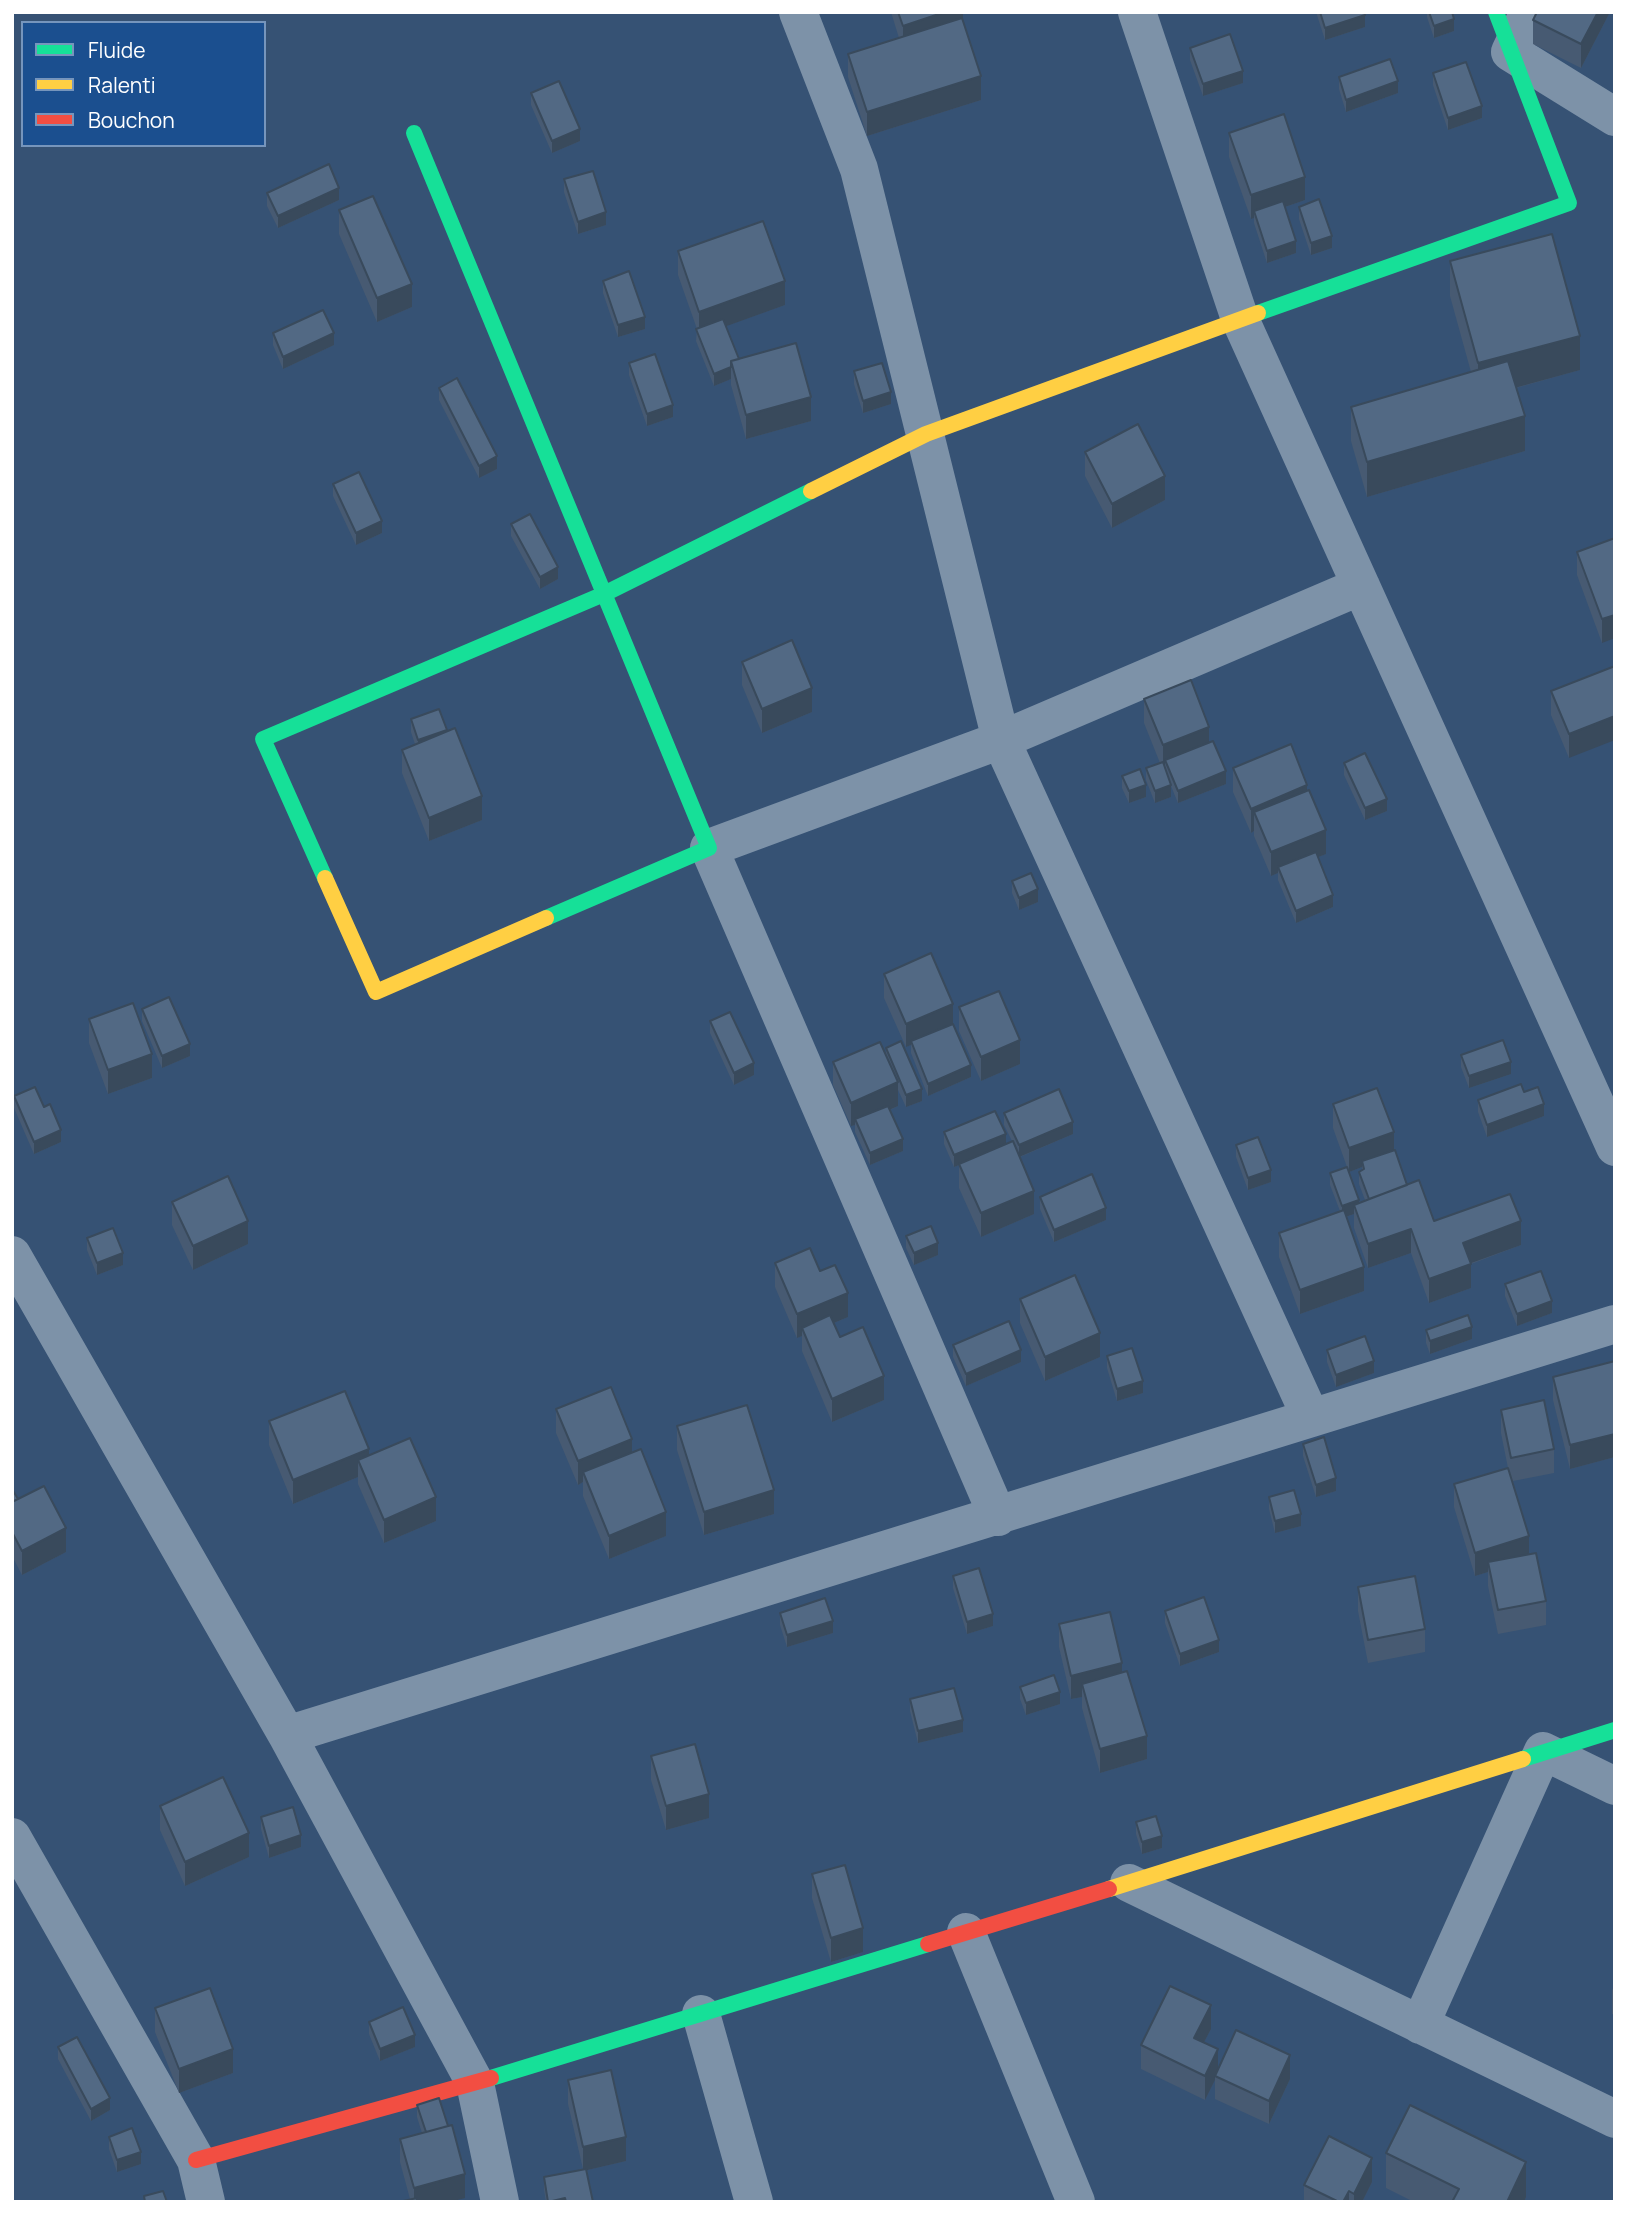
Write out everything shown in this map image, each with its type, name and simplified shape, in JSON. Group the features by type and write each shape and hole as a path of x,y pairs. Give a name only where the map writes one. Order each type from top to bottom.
{"street":[{"path":"798,12 859,169 1002,740 1311,1418"},
{"path":"1137,12 1240,319 1615,1147"},
{"path":"1361,586 1002,740 709,848 376,992 263,739 604,594 926,434 1569,203 1496,12"},
{"path":"1510,52 1529,12"},
{"path":"1510,52 1615,117"},
{"path":"414,133 709,848 998,1517"},
{"path":"12,1255 287,1735 475,2083 500,2202"},
{"path":"287,1735 1615,1324"},
{"path":"196,2160 475,2083 1615,1730"},
{"path":"1544,1751 1615,1786"},
{"path":"1420,2025 1544,1751"},
{"path":"12,1837 196,2160 206,2202"},
{"path":"1129,1882 1615,2119"},
{"path":"966,1932 1076,2202"},
{"path":"701,2014 754,2202"}],"building":[{"path":"898,12 945,12 903,26"},
{"path":"1320,12 1364,12 1365,15 1325,28"},
{"path":"1429,12 1452,12 1454,19 1434,26"},
{"path":"1537,12 1598,12 1581,44 1533,20"},
{"path":"962,18 981,76 867,112 848,54"},
{"path":"1230,34 1243,71 1203,84 1190,48"},
{"path":"1390,59 1398,81 1346,100 1339,77"},
{"path":"1466,62 1482,106 1448,118 1433,73"},
{"path":"559,81 580,129 552,141 531,93"},
{"path":"1284,114 1305,177 1251,195 1229,133"},
{"path":"329,164 339,188 278,216 267,193"},
{"path":"593,171 606,212 578,222 564,179"},
{"path":"373,196 412,284 377,298 339,210"},
{"path":"1319,199 1332,236 1311,243 1299,207"},
{"path":"1283,201 1296,241 1267,251 1254,211"},
{"path":"763,221 785,281 699,312 678,251"},
{"path":"1552,234 1580,336 1478,363 1450,261"},
{"path":"629,271 645,317 618,325 603,281"},
{"path":"323,310 334,333 283,357 273,333"},
{"path":"723,319 739,359 731,361 731,367 714,374 696,329"},
{"path":"796,343 811,397 746,415 731,361"},
{"path":"655,354 673,405 647,414 629,363"},
{"path":"1508,361 1525,416 1367,462 1351,407"},
{"path":"882,363 891,392 863,401 854,371"},
{"path":"457,378 497,456 479,466 439,388"},
{"path":"1138,424 1165,476 1112,504 1085,452"},
{"path":"359,472 382,521 356,533 333,484"},
{"path":"530,514 558,567 540,577 511,524"},
{"path":"1615,538 1615,615 1602,619 1577,552"},
{"path":"792,640 812,688 762,709 742,662"},
{"path":"1615,666 1615,716 1569,734 1551,691"},
{"path":"1191,680 1209,727 1163,745 1144,699"},
{"path":"439,709 447,730 418,740 411,719"},
{"path":"455,728 482,796 429,818 402,750"},
{"path":"1213,741 1226,771 1178,791 1165,760"},
{"path":"1291,744 1307,785 1251,809 1233,768"},
{"path":"1365,753 1387,799 1365,808 1344,763"},
{"path":"1163,762 1171,785 1155,791 1146,768"},
{"path":"1140,769 1146,785 1129,791 1122,776"},
{"path":"1309,790 1326,830 1271,852 1254,812"},
{"path":"1316,852 1333,895 1296,911 1278,867"},
{"path":"1031,873 1038,889 1019,898 1012,881"},
{"path":"931,953 953,1004 906,1024 884,974"},
{"path":"999,991 1020,1040 981,1057 959,1007"},
{"path":"169,997 190,1044 162,1056 142,1009"},
{"path":"133,1003 152,1054 108,1070 89,1019"},
{"path":"730,1012 754,1063 734,1073 710,1021"},
{"path":"953,1024 971,1065 928,1084 911,1041"},
{"path":"1503,1040 1511,1062 1469,1076 1461,1055"},
{"path":"901,1041 922,1089 906,1095 886,1048"},
{"path":"880,1042 898,1082 851,1103 833,1062"},
{"path":"1521,1084 1524,1092 1538,1087 1544,1104 1487,1125 1478,1100"},
{"path":"35,1087 44,1107 50,1104 61,1130 34,1142 14,1096"},
{"path":"1377,1088 1394,1132 1349,1148 1333,1104"},
{"path":"1059,1089 1073,1122 1019,1145 1004,1113"},
{"path":"888,1106 903,1139 870,1153 855,1119"},
{"path":"995,1111 1006,1134 954,1155 944,1132"},
{"path":"1258,1137 1271,1170 1248,1178 1236,1145"},
{"path":"1013,1141 1034,1191 981,1213 959,1164"},
{"path":"1395,1150 1407,1185 1369,1199 1359,1172 1364,1169 1362,1161"},
{"path":"1347,1167 1359,1200 1342,1206 1330,1173"},
{"path":"1092,1174 1106,1208 1054,1230 1040,1197"},
{"path":"228,1176 248,1221 193,1246 172,1202"},
{"path":"1419,1180 1434,1221 1510,1194 1521,1221 1463,1243 1471,1264 1429,1279 1411,1229 1368,1244 1354,1205"},
{"path":"1344,1210 1364,1267 1300,1290 1279,1233"},
{"path":"931,1226 938,1243 914,1253 906,1236"},
{"path":"113,1228 123,1253 97,1263 87,1238"},
{"path":"810,1248 820,1271 835,1265 848,1293 797,1314 775,1263"},
{"path":"1541,1271 1552,1301 1517,1314 1505,1284"},
{"path":"1075,1275 1100,1333 1045,1357 1020,1299"},
{"path":"830,1315 840,1337 863,1327 884,1376 832,1399 802,1328"},
{"path":"1468,1315 1472,1327 1430,1341 1426,1330"},
{"path":"1009,1321 1021,1350 966,1374 953,1345"},
{"path":"1365,1336 1374,1361 1336,1375 1327,1350"},
{"path":"1132,1348 1143,1381 1117,1389 1107,1356"},
{"path":"1615,1361 1615,1434 1570,1445 1553,1377"},
{"path":"611,1387 632,1439 578,1461 556,1409"},
{"path":"345,1391 369,1449 293,1480 269,1421"},
{"path":"1544,1400 1554,1449 1511,1458 1501,1410"},
{"path":"747,1405 774,1490 704,1512 677,1426"},
{"path":"1324,1437 1336,1478 1316,1485 1303,1444"},
{"path":"410,1438 436,1497 384,1520 358,1460"},
{"path":"641,1449 666,1512 609,1536 583,1472"},
{"path":"1508,1468 1529,1536 1475,1553 1454,1484"},
{"path":"44,1486 66,1528 22,1551 12,1532 12,1502"},
{"path":"12,1489 18,1499 12,1502"},
{"path":"1294,1490 1301,1514 1275,1521 1269,1497"},
{"path":"1536,1553 1546,1601 1498,1610 1488,1562"},
{"path":"979,1568 993,1614 967,1622 953,1576"},
{"path":"1415,1576 1425,1629 1368,1640 1358,1587"},
{"path":"1204,1597 1219,1640 1180,1654 1165,1611"},
{"path":"825,1598 833,1621 787,1635 780,1613"},
{"path":"1110,1612 1122,1663 1071,1676 1059,1624"},
{"path":"1127,1671 1147,1736 1100,1749 1082,1684"},
{"path":"1054,1675 1060,1692 1026,1703 1020,1687"},
{"path":"954,1688 963,1720 918,1731 910,1699"},
{"path":"695,1744 709,1794 666,1806 651,1756"},
{"path":"223,1777 249,1833 185,1862 160,1806"},
{"path":"293,1807 301,1835 269,1846 261,1817"},
{"path":"1156,1816 1162,1836 1142,1842 1136,1822"},
{"path":"845,1865 863,1928 831,1938 812,1874"},
{"path":"1170,1986 1211,2005 1194,2038 1218,2049 1205,2076 1141,2045"},
{"path":"210,1988 233,2049 179,2069 155,2008"},
{"path":"403,2007 415,2035 380,2049 369,2022"},
{"path":"1236,2030 1290,2055 1269,2101 1215,2076"},
{"path":"77,2037 110,2098 91,2109 58,2047"},
{"path":"611,2070 626,2137 583,2147 568,2080"},
{"path":"439,2098 448,2126 426,2132 417,2105"},
{"path":"1410,2105 1526,2162 1507,2202 1452,2202 1459,2189 1386,2153"},
{"path":"452,2125 465,2174 414,2188 400,2139"},
{"path":"132,2128 141,2152 117,2160 109,2137"},
{"path":"1329,2136 1372,2158 1354,2194 1349,2191 1343,2202 1304,2185"},
{"path":"586,2169 593,2202 566,2202 565,2198 548,2202 544,2177"},
{"path":"163,2191 167,2202 145,2202 144,2196"},
{"path":"417,2198 417,2202 399,2202"}],"traffic: fast":[{"path":"1258,313 1569,203 1496,12"},
{"path":"414,133 709,848 546,918"},
{"path":"325,878 263,739 604,594 811,491"},
{"path":"1523,1759 1615,1730"},
{"path":"491,2078 928,1944"}],"traffic: slow":[{"path":"811,491 926,434 1258,313"},
{"path":"325,878 376,992 546,918"},
{"path":"1109,1889 1523,1759"}],"traffic: jam":[{"path":"928,1944 1109,1889"},
{"path":"196,2160 491,2078"}]}
